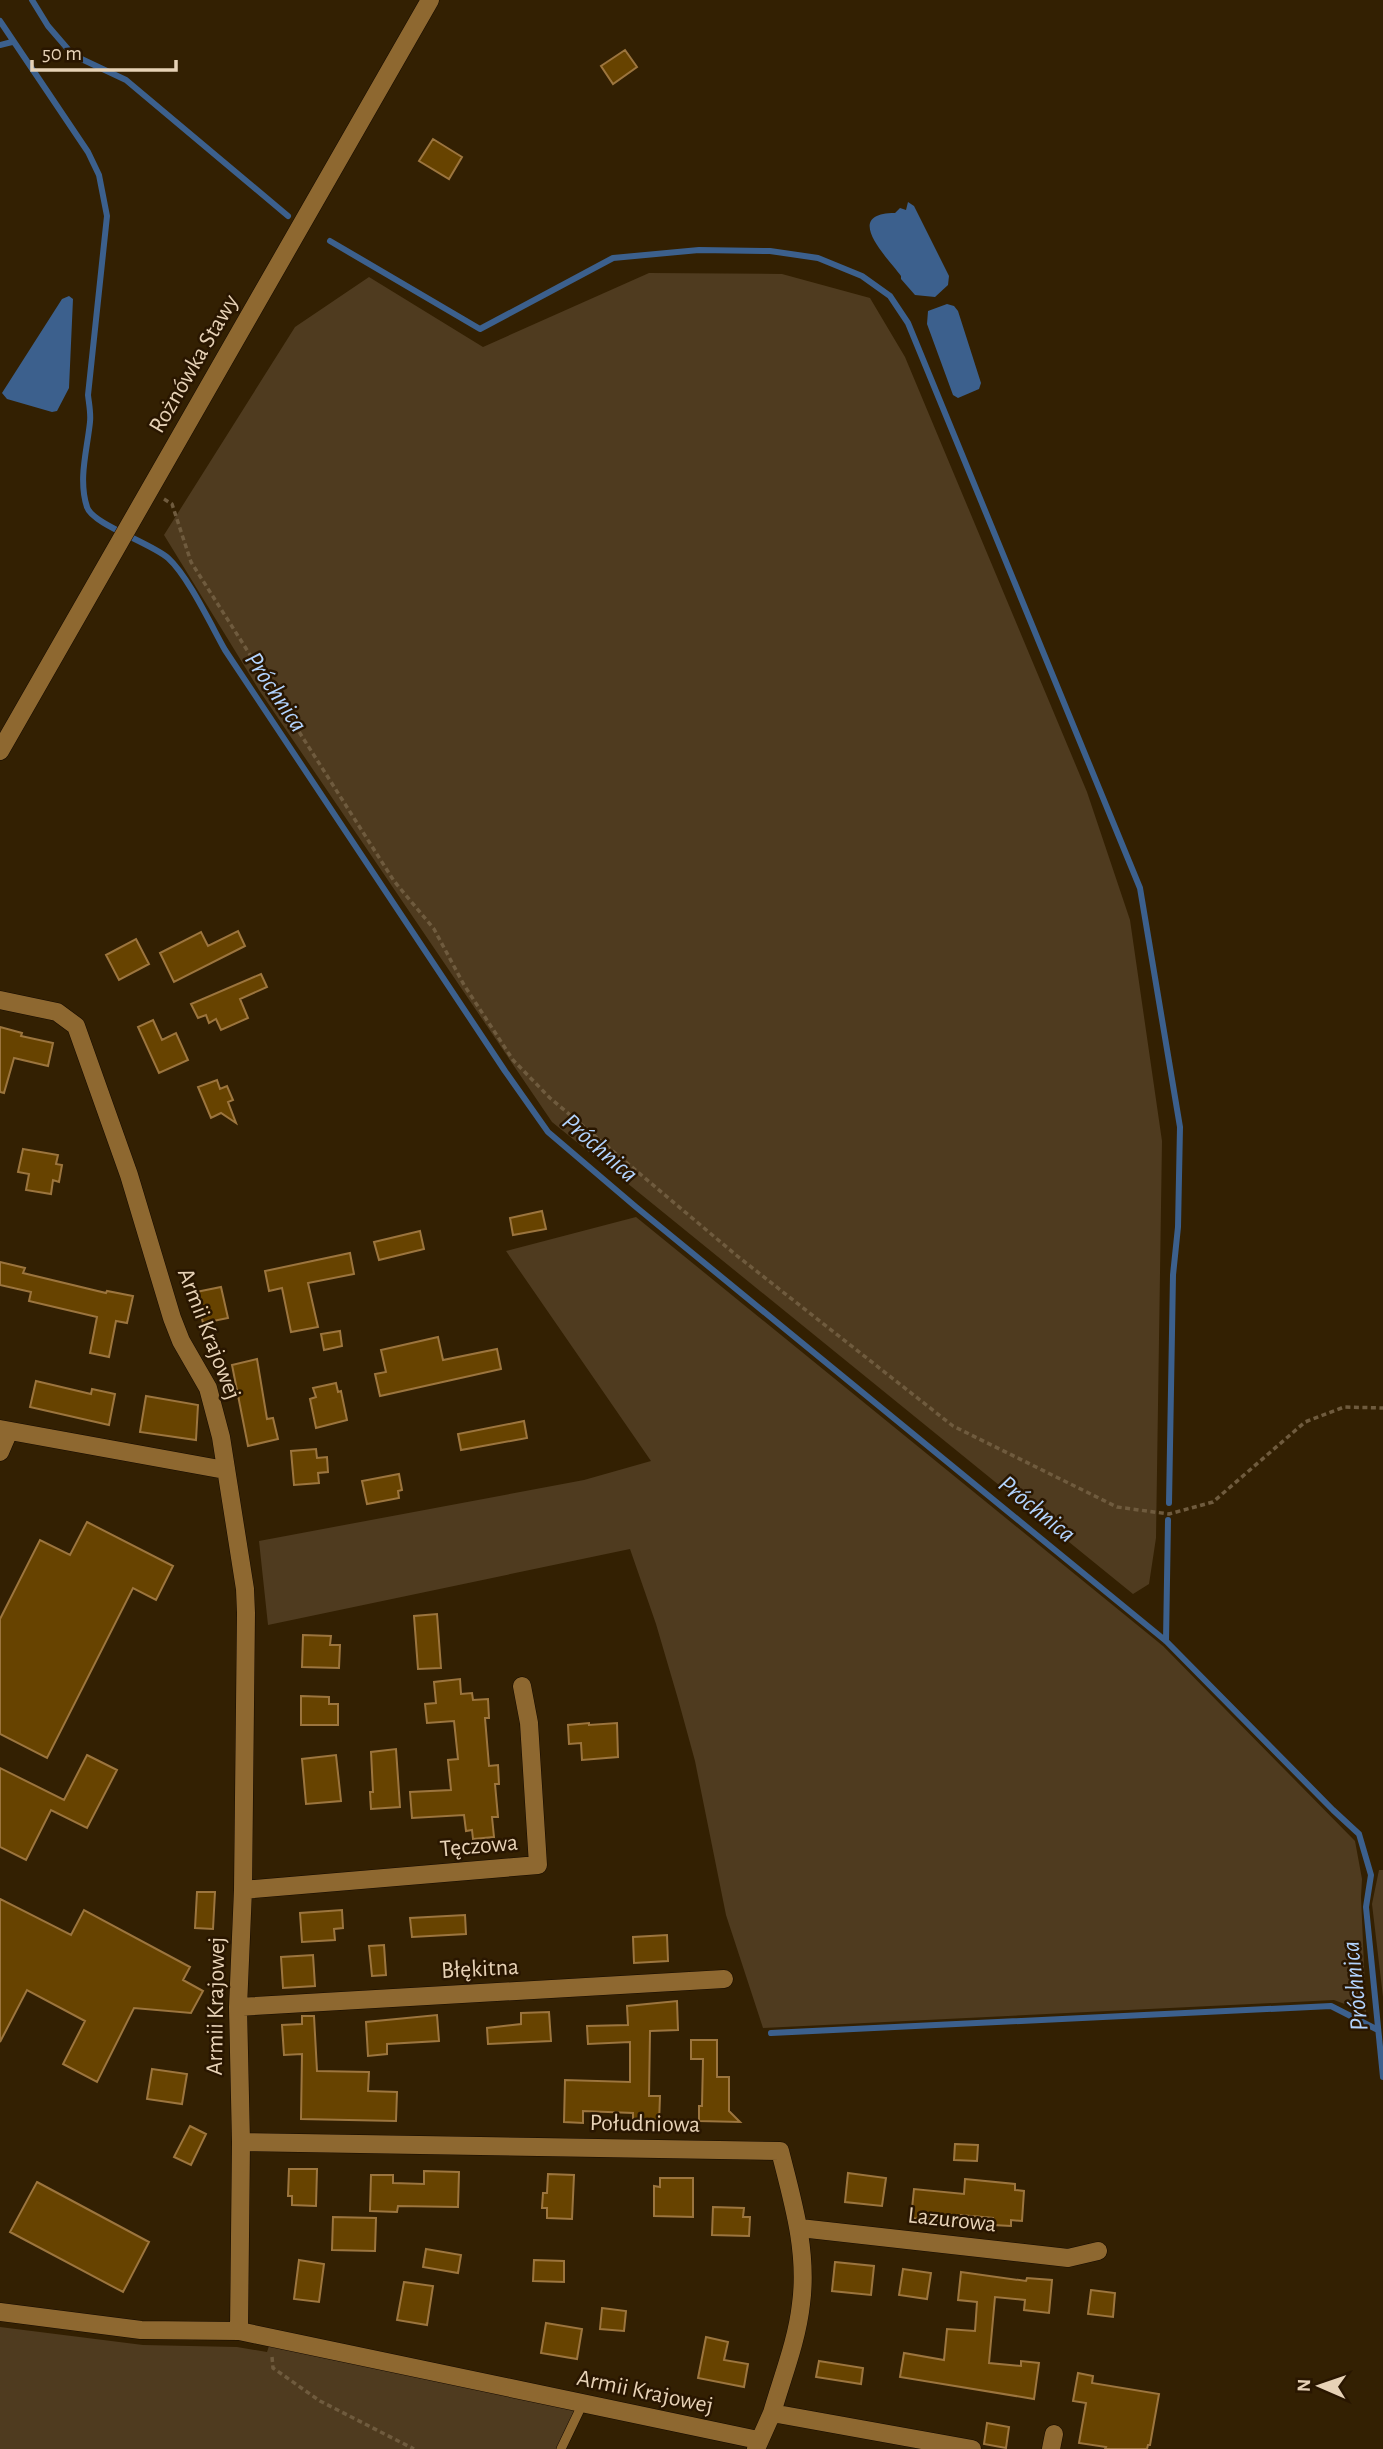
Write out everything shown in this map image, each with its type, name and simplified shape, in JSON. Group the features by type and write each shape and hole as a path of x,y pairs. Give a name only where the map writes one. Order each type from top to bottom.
{"street":[{"name":"Rożnówka Stawy","path":"0,751 430,0"},
{"name":"Armii Krajowej","path":"0,1000 57,1013 76,1026 130,1175 172,1318 181,1341 208,1388 226,1470 245,1589 246,1613 243,1890 238,2007 241,2142 239,2331 583,2403 757,2445 772,2413"},
{"path":"0,1452 5,1430 226,1470"},
{"name":"Tęczowa","path":"243,1890 538,1865 529,1723 522,1686"},
{"name":"Błękitna","path":"238,2007 724,1979"},
{"name":"Południowa","path":"241,2142 780,2151 800,2228 801,2305 772,2413"},
{"name":"Lazurowa","path":"800,2228 1068,2258 1098,2252"},
{"path":"0,2312 141,2330 239,2331"},
{"path":"772,2413 972,2449"}],"lane":[{"path":"561,2449 583,2403"}],"path":[{"path":"149,492 172,503 191,562 394,881 434,929 464,985 513,1060 550,1098 736,1255 953,1426 1117,1507 1169,1514 1213,1502 1305,1422 1344,1407 1383,1408"},
{"path":"270,2337 273,2368 283,2377 320,2401 414,2449"}],"shaded area":[{"path":"649,273 782,274 870,298 905,357 1087,792 1130,920 1162,1141 1156,1538 1149,1584 1133,1594 552,1122 259,690 164,535 295,327 369,277 483,347"},
{"path":"636,1217 1163,1646 1355,1841 1362,1879 1366,2012 1334,2000 763,2028 726,1915 695,1761 678,1699 630,1549 268,1625 259,1541 584,1480 651,1461 506,1251"},
{"path":"1379,1870 1383,1870 1383,1997 1372,1904"},
{"path":"0,2327 143,2345 237,2347 267,2352 269,2346 576,2410 556,2449 0,2449"}],"water":[{"path":"908,202 914,206 949,276 948,285 935,297 915,295 879,248 870,228 871,220 879,215 895,213 900,208 906,210"},
{"path":"69,296 73,299 69,388 57,411 52,412 7,399 2,393 62,299"},
{"path":"947,304 958,311 981,383 979,389 958,398 953,395 927,324 928,311"}],"building":[{"path":"625,50 637,67 613,84 601,66"},
{"path":"433,139 462,157 449,179 419,161"},
{"path":"238,931 245,946 174,982 160,953 201,932 208,946"},
{"path":"136,939 149,964 119,980 106,955"},
{"path":"261,974 267,987 240,999 248,1018 221,1030 216,1019 209,1023 206,1015 198,1018 191,1004"},
{"path":"153,1020 162,1040 176,1033 188,1060 159,1073 138,1027"},
{"path":"0,1027 22,1033 21,1036 53,1043 48,1066 14,1058 4,1093 0,1092"},
{"path":"217,1080 220,1089 227,1086 233,1100 228,1102 236,1123 221,1113 211,1118 198,1087"},
{"path":"23,1149 58,1155 56,1164 62,1165 59,1182 53,1180 51,1194 26,1190 29,1174 18,1172"},
{"path":"542,1211 546,1229 513,1235 510,1218"},
{"path":"420,1231 424,1249 379,1260 374,1242"},
{"path":"350,1253 354,1274 308,1283 318,1327 291,1332 282,1288 269,1291 265,1271"},
{"path":"0,1262 25,1268 23,1273 106,1293 133,1296 127,1323 116,1321 109,1357 90,1353 97,1317 29,1301 31,1292 0,1285"},
{"path":"221,1287 228,1318 203,1323 196,1292"},
{"path":"340,1331 342,1346 324,1350 321,1334"},
{"path":"438,1337 443,1360 497,1349 501,1369 380,1396 375,1374 386,1372 381,1350"},
{"path":"257,1359 267,1419 273,1418 278,1439 248,1446 232,1365"},
{"path":"36,1381 91,1394 92,1389 115,1394 109,1425 30,1407"},
{"path":"336,1383 338,1392 341,1391 347,1420 316,1428 310,1399 316,1397 313,1388"},
{"path":"146,1396 198,1405 196,1440 140,1432"},
{"path":"524,1421 527,1438 461,1450 458,1434"},
{"path":"316,1449 317,1458 327,1457 328,1472 318,1473 319,1483 294,1485 291,1451"},
{"path":"399,1474 402,1490 398,1491 399,1498 367,1504 362,1481"},
{"path":"87,1522 173,1566 156,1600 133,1588 47,1758 0,1734 0,1619 40,1540 70,1555"},
{"path":"437,1614 441,1668 418,1669 414,1616"},
{"path":"303,1635 331,1636 330,1645 340,1645 339,1668 302,1667"},
{"path":"460,1679 461,1694 472,1693 473,1700 488,1699 489,1718 485,1718 489,1766 498,1765 499,1784 495,1784 498,1817 492,1817 494,1837 473,1839 472,1830 466,1831 464,1815 412,1818 410,1792 451,1790 448,1760 458,1759 454,1721 427,1723 425,1704 436,1703 434,1682"},
{"path":"301,1696 329,1697 329,1704 338,1704 338,1725 301,1725"},
{"path":"617,1723 618,1757 582,1760 581,1743 569,1744 568,1725"},
{"path":"396,1749 400,1807 371,1809 371,1752"},
{"path":"87,1755 117,1770 87,1828 51,1810 26,1860 0,1847 0,1768 64,1800"},
{"path":"336,1755 341,1801 306,1804 302,1759"},
{"path":"197,1892 215,1892 213,1929 195,1928"},
{"path":"0,1899 71,1935 84,1910 190,1967 183,1980 203,1991 191,2013 134,2008 97,2082 63,2064 85,2021 27,1990 0,2042"},
{"path":"342,1910 343,1928 334,1929 335,1940 302,1942 300,1913"},
{"path":"465,1915 466,1934 412,1937 410,1918"},
{"path":"667,1935 668,1961 634,1963 633,1937"},
{"path":"384,1945 386,1975 372,1976 369,1946"},
{"path":"313,1955 315,1986 283,1988 281,1957"},
{"path":"677,2001 678,2030 650,2031 649,2096 660,2096 659,2123 633,2123 633,2113 583,2111 583,2123 564,2122 565,2080 630,2082 630,2042 588,2044 587,2026 628,2025 627,2006"},
{"path":"549,2012 551,2041 488,2044 487,2028 521,2024 521,2013"},
{"path":"437,2015 439,2041 387,2044 387,2054 368,2056 366,2022"},
{"path":"302,2016 314,2016 317,2071 369,2072 368,2091 397,2092 396,2121 301,2119 302,2054 284,2055 282,2025 302,2024"},
{"path":"691,2040 717,2040 717,2077 729,2077 729,2111 740,2122 699,2121 703,2059 691,2059"},
{"path":"152,2069 187,2074 182,2104 147,2099"},
{"path":"190,2126 206,2134 191,2165 174,2157"},
{"path":"955,2144 978,2145 977,2161 954,2160"},
{"path":"289,2169 317,2169 316,2206 292,2205 292,2196 288,2196"},
{"path":"424,2171 459,2172 458,2207 398,2206 397,2212 370,2211 371,2175 393,2175 393,2183 424,2184"},
{"path":"848,2173 886,2178 882,2206 845,2202"},
{"path":"548,2174 574,2175 572,2219 547,2218 547,2208 542,2208 543,2193 547,2193"},
{"path":"660,2178 693,2178 693,2217 654,2216 654,2186 660,2187"},
{"path":"965,2179 1015,2184 1015,2190 1024,2191 1022,2221 1011,2220 1011,2226 993,2225 993,2218 961,2215 960,2223 911,2218 914,2189 964,2194"},
{"path":"37,2182 149,2242 123,2292 10,2232"},
{"path":"713,2207 744,2208 743,2217 750,2217 749,2236 712,2235"},
{"path":"333,2217 376,2218 375,2251 332,2250"},
{"path":"426,2249 461,2255 458,2273 423,2267"},
{"path":"299,2260 324,2264 319,2302 294,2299"},
{"path":"534,2260 564,2261 564,2282 533,2281"},
{"path":"835,2262 874,2266 871,2295 832,2291"},
{"path":"903,2269 931,2273 927,2299 899,2295"},
{"path":"961,2272 1026,2281 1027,2278 1052,2280 1049,2313 1024,2310 1025,2300 995,2297 989,2363 1021,2366 1021,2361 1039,2363 1034,2399 900,2377 904,2353 944,2360 947,2329 975,2331 977,2302 958,2300"},
{"path":"404,2282 433,2286 427,2325 397,2320"},
{"path":"1091,2290 1115,2293 1113,2317 1088,2314"},
{"path":"602,2308 626,2311 624,2331 600,2329"},
{"path":"546,2323 582,2329 577,2359 541,2353"},
{"path":"706,2337 728,2342 724,2360 748,2364 744,2387 698,2378"},
{"path":"819,2361 863,2368 861,2384 816,2377"},
{"path":"1078,2373 1093,2376 1092,2383 1159,2394 1147,2449 1105,2449 1106,2447 1079,2443 1086,2403 1073,2401"},
{"path":"987,2423 1009,2427 1006,2448 984,2444"}],"waterway":[{"path":"32,0 48,26 73,55 126,80 288,216"},
{"name":"Próchnica","path":"0,21 88,152 99,175 107,216 88,395 90,419 83,475 84,496 91,513 110,527 160,552 176,566 199,601 225,650 548,1132 1166,1641 1359,1834 1371,1875 1366,1907 1383,2077"},
{"path":"0,45 12,42"},
{"path":"330,241 480,329 613,258 699,250 770,251 818,258 862,276 890,296 908,323 1140,888 1180,1127 1178,1227 1173,1275 1169,1503"},
{"path":"1166,1641 1168,1520"},
{"path":"771,2033 1331,2006 1378,2030"}]}
